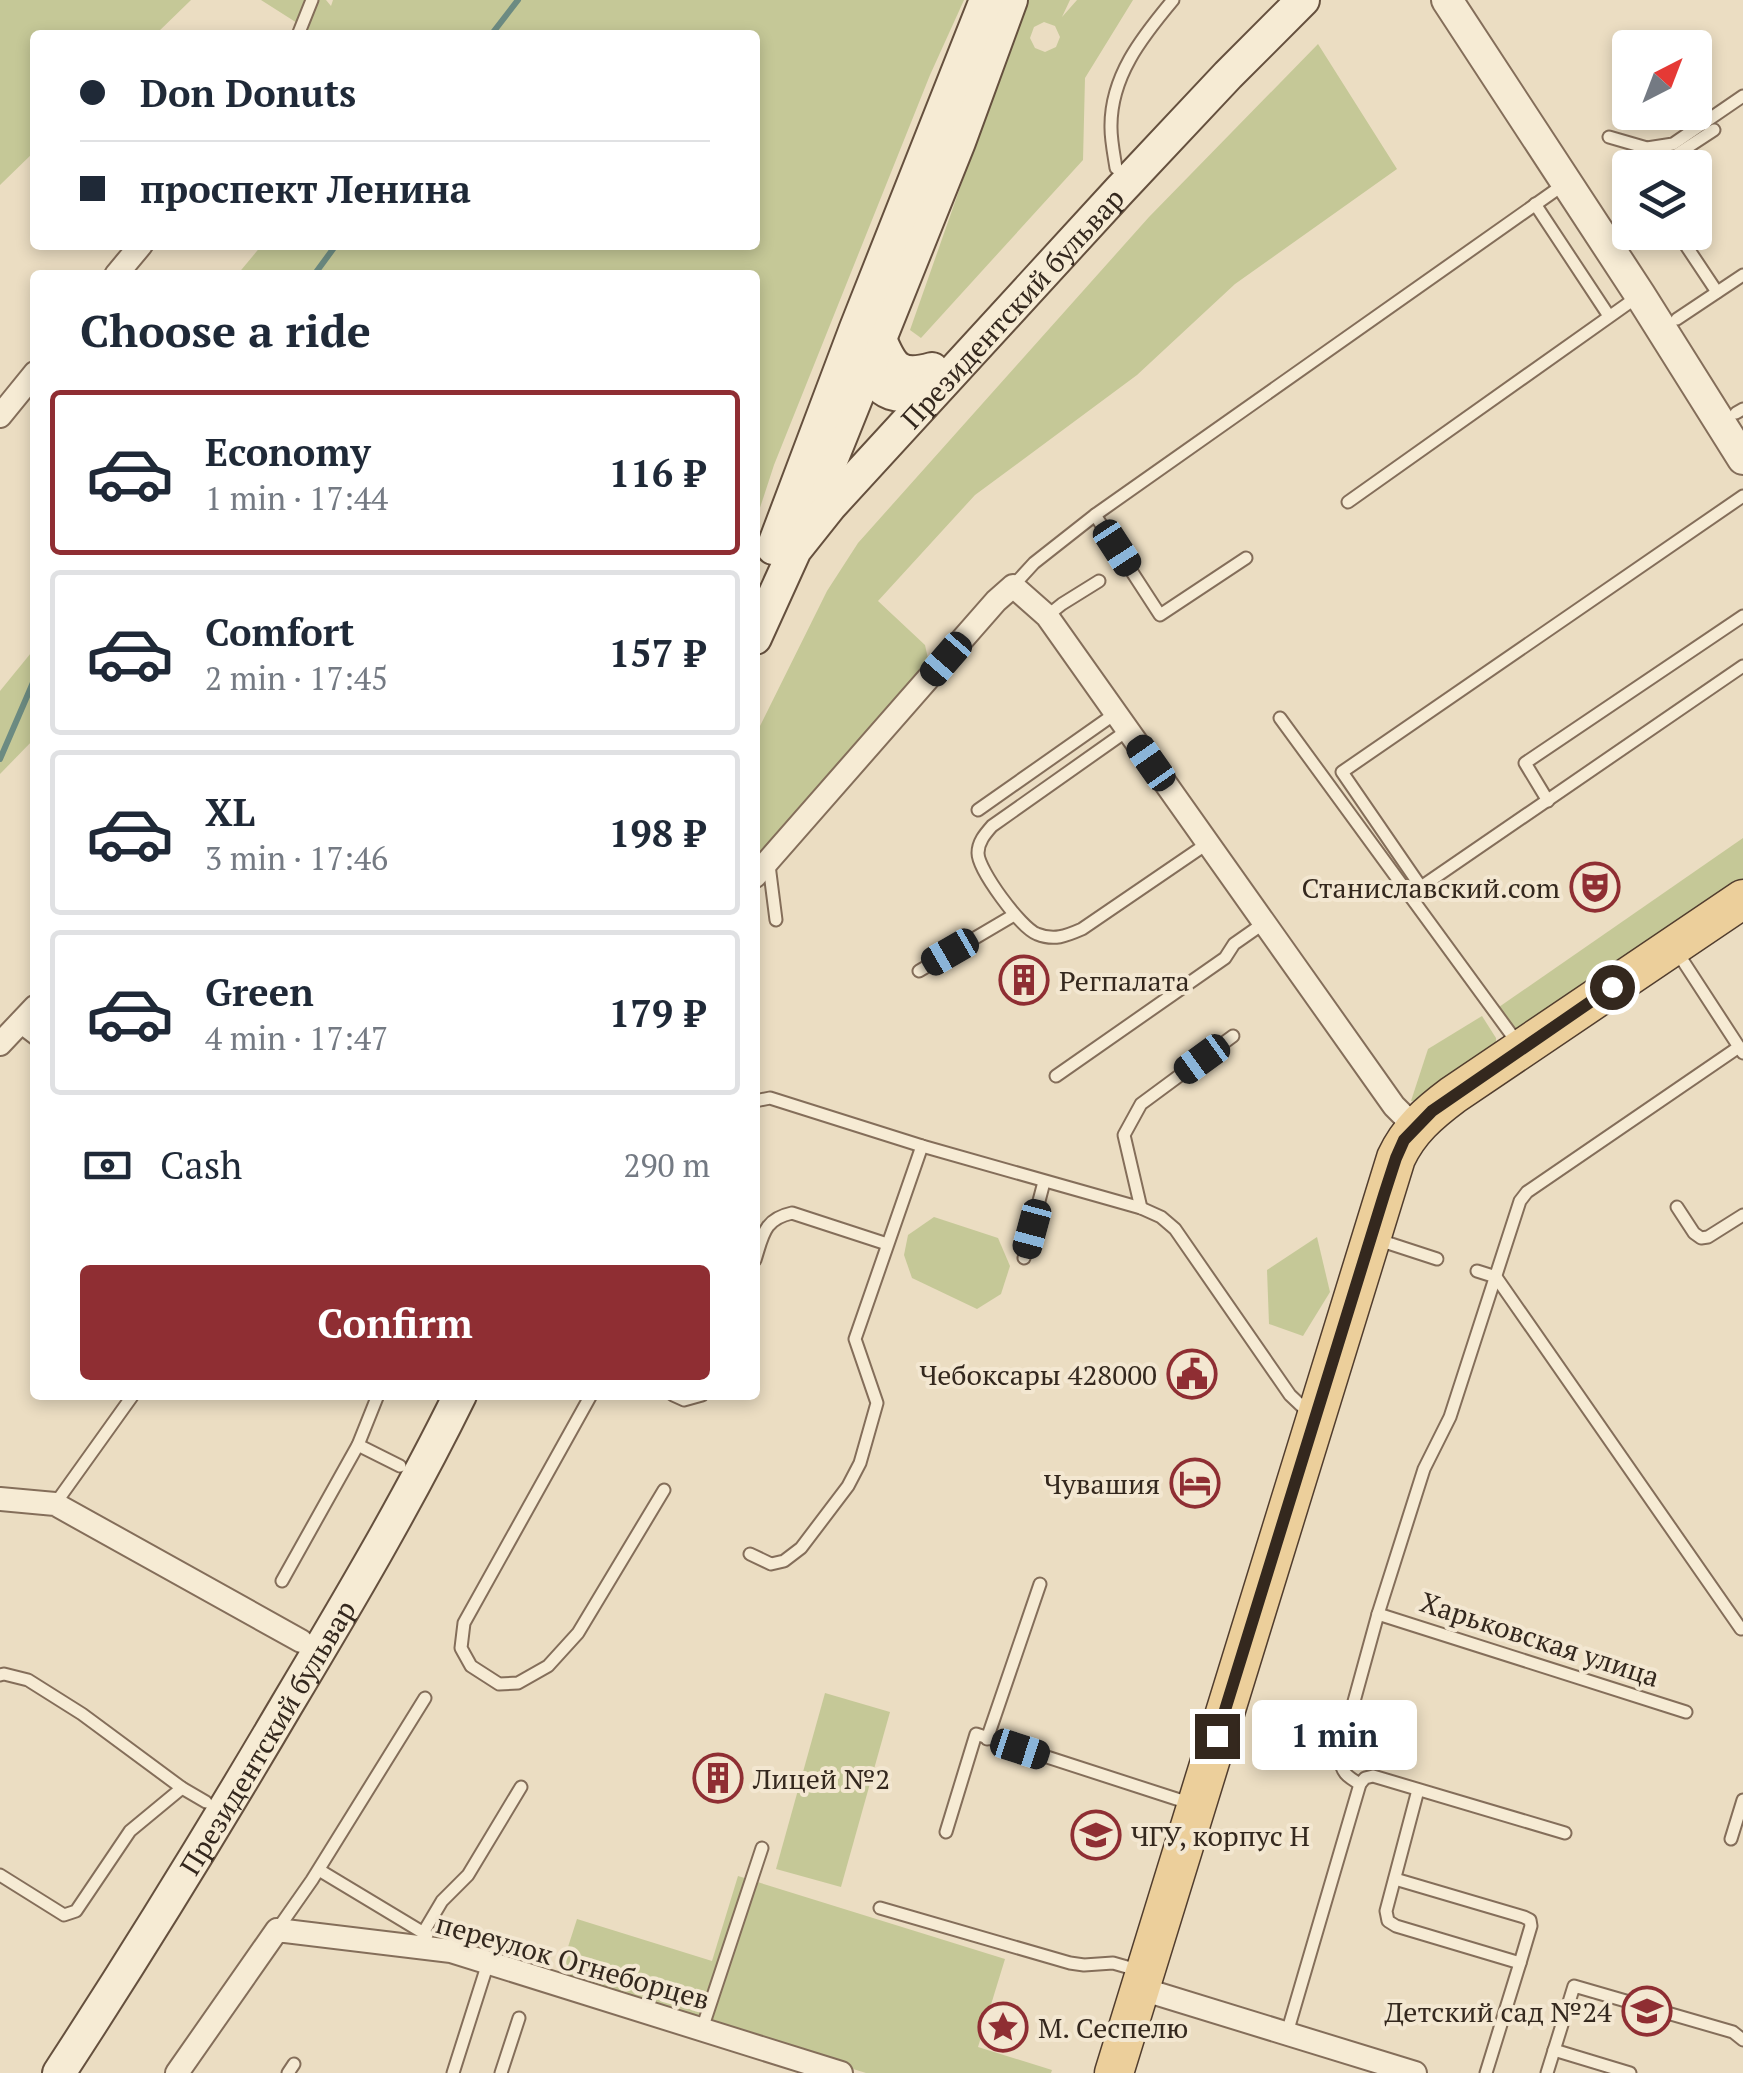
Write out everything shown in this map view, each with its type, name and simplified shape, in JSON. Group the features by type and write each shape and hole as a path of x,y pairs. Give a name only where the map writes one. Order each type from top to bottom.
{"main road":[{"path":"784,549 868,333 986,0"},
{"path":"784,549 819,494 868,370 868,333 959,142 1011,0"},
{"name":"Президентский бульвар","path":"760,582 784,549 830,506 936,376 1116,168 1274,0"},
{"name":"Президентский бульвар","path":"936,376 1303,0"},
{"path":"868,333 902,372 936,376"},
{"path":"868,370 885,390 906,396 920,394 936,376"},
{"name":"Президентский бульвар","path":"819,494 906,396"},
{"name":"Президентский бульвар","path":"760,623 784,549"},
{"path":"1132,2073 1152,1983 1323,1420 1396,1158 1423,1133 1453,1095 1743,899"},
{"path":"1423,1133 1450,1123 1743,922"},
{"path":"1323,1420 1419,1158 1423,1133"},
{"name":"Президентский бульвар","path":"36,2073 194,1795 301,1641 433,1400"},
{"name":"Президентский бульвар","path":"59,2073 142,1944 334,1625 457,1400"},
{"path":"1114,2073 1152,1983"}],"street":[{"path":"1447,0 1743,459"},
{"path":"1466,0 1741,415"},
{"path":"120,270 137,250"},
{"path":"0,416 30,379"},
{"path":"762,868 1013,586 1047,616 1394,1106 1423,1133"},
{"path":"0,1044 26,1032"},
{"path":"0,1499 54,1504 301,1641"},
{"path":"176,2073 276,1930"},
{"name":"переулок Огнеборцев","path":"276,1930 451,1952 841,2073"},
{"path":"1152,1983 1287,2033 1415,2073"}],"lane":[{"path":"300,30 312,0"},
{"path":"1116,168 1110,126 1118,82 1141,37 1173,0"},
{"path":"1609,137 1647,148 1673,144 1743,96"},
{"path":"1683,150 1714,130"},
{"path":"1013,586 1034,563 1095,515 1566,182"},
{"path":"1535,204 1609,316"},
{"path":"1689,250 1717,292"},
{"path":"1677,319 1743,275"},
{"path":"1348,502 1640,295"},
{"path":"1743,496 1342,772 1421,887 1743,666"},
{"path":"1095,515 1160,615 1246,558"},
{"path":"1047,616 1099,581"},
{"path":"1548,801 1525,762 1743,616"},
{"path":"1280,718 1522,1048"},
{"path":"978,810 1122,722"},
{"path":"1122,722 982,838 978,854 982,867 1014,915 1034,934 1059,939 1082,929 1208,843"},
{"path":"762,868 776,920"},
{"path":"918,971 1014,915"},
{"path":"1056,1076 1224,958 1234,944 1264,923"},
{"path":"1360,1784 1341,1770 1339,1756 1424,1469 1450,1418 1520,1201 1527,1192 1741,1050 1683,961"},
{"path":"1140,1208 1124,1135 1141,1104 1233,1036"},
{"path":"760,1100 770,1098 1161,1217 1174,1229 1290,1395 1323,1420"},
{"path":"750,1554 771,1564 784,1561 801,1548 848,1486 860,1463 876,1402 855,1339 922,1146"},
{"path":"1024,1258 1044,1182"},
{"path":"1677,1207 1701,1238 1743,1215"},
{"path":"760,1245 776,1216 792,1213 887,1244"},
{"path":"1388,1243 1437,1259"},
{"path":"1478,1271 1496,1276 1741,1629"},
{"path":"54,1504 128,1400"},
{"path":"282,1580 358,1445 376,1400"},
{"path":"589,1400 464,1623 462,1648 471,1666 499,1684 518,1684 548,1666 578,1634 664,1490"},
{"path":"358,1445 400,1466"},
{"path":"987,1739 1040,1584"},
{"name":"Харьковская улица","path":"1378,1614 1686,1712"},
{"path":"0,1675 28,1680 194,1795 130,1832 76,1910 64,1915 0,1875"},
{"path":"276,1930 319,1870 424,1698"},
{"path":"946,1832 976,1734 1205,1808"},
{"path":"1287,2033 1360,1784 1365,1778 1373,1776 1565,1833"},
{"path":"424,1933 442,1901 468,1875 521,1787"},
{"path":"1418,1790 1386,1911 1388,1921 1520,1963"},
{"path":"1731,1839 1743,1800"},
{"path":"702,2030 762,1848"},
{"path":"319,1870 451,1952"},
{"path":"1394,1879 1530,1920 1486,2073"},
{"path":"880,1908 1070,1964 1114,1963 1152,1983"},
{"path":"453,2073 488,1963"},
{"path":"1547,2073 1574,1986 1733,2032 1743,2040"},
{"path":"502,2073 519,2018"},
{"path":"1554,2050 1630,2073"}],"green space":[{"path":"0,0 191,0 160,30 30,30 30,156 0,185"},
{"path":"261,0 326,0 331,6 333,0 964,0 930,75 760,508 760,270 241,270 258,250 760,250 760,30 308,30"},
{"path":"1028,0 1070,0 1062,17 1077,0 1133,0 1085,78 1083,160 921,338 910,330","holes":["1044,22 1055,26 1060,37 1056,47 1045,52 1035,48 1030,38 1034,27"]},
{"path":"1318,44 1397,169 1235,284 1137,375 975,495 878,601 925,645 929,663 760,855 760,726 827,591 858,543 1149,217"},
{"path":"30,654 30,743 0,774 0,691"},
{"path":"1743,838 1743,886 1516,1030 1499,1007"},
{"path":"1482,1016 1496,1038 1496,1046 1420,1101 1411,1101 1428,1049"},
{"path":"934,1217 998,1238 1010,1266 1001,1294 977,1309 912,1278 904,1255 908,1235"},
{"path":"1317,1237 1330,1292 1303,1336 1269,1324 1267,1270"},
{"path":"825,1693 890,1712 841,1887 776,1869"},
{"path":"738,1876 1005,1959 978,2047 1052,2070 1051,2073 866,2073 558,1978 577,1919 712,1961"}],"waterway":[{"path":"495,30 518,0"},
{"path":"318,270 332,250"},
{"path":"0,759 30,690"}],"place":[{"name":"Станиславский.com","path":"1595,887"},
{"name":"Регпалата","path":"1024,980"},
{"name":"Чебоксары 428000","path":"1192,1374"},
{"name":"Чувашия","path":"1195,1483"},
{"name":"Лицей №2","path":"718,1778"},
{"name":"ЧГУ, корпус Н","path":"1096,1835"},
{"name":"Детский сад №24","path":"1647,2011"},
{"name":"М. Сеспелю","path":"1003,2027"}],"route":[{"path":"1217,1736 1404,1140 1453,1095 1612,987"}]}
